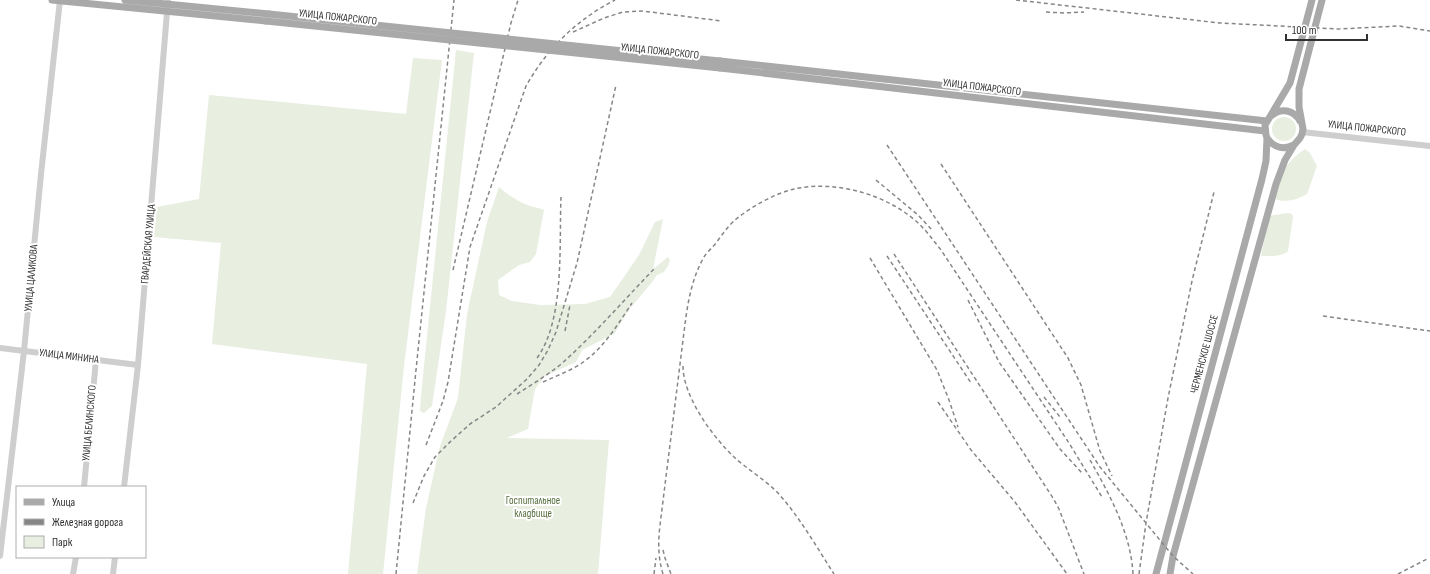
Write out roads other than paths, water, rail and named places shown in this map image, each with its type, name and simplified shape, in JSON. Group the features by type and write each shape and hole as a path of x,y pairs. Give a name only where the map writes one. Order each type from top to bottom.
{"main road":[{"name":"УЛИЦА ПОЖАРСКОГО","path":"57,0 168,5"},
{"name":"УЛИЦА ПОЖАРСКОГО","path":"125,0 267,17 1268,119"},
{"name":"ЧЕРМЕНСКОЕ ШОССЕ","path":"1156,574 1262,179 1266,161 1265,125 1290,83 1312,0"},
{"path":"1170,574 1173,556 1276,184 1284,160 1300,138 1302,128 1299,107 1299,89 1322,0"},
{"name":"УЛИЦА ПОЖАРСКОГО","path":"720,64 1266,135"},
{"path":"1268,119 1278,111 1287,111 1296,115 1302,128"},
{"path":"1266,135 1273,145 1278,147 1284,148 1294,145"}],"street":[{"name":"УЛИЦА ЦАЛИКОВА","path":"0,556 24,351 57,0"},
{"name":"ГВАРДЕЙСКАЯ УЛИЦА","path":"124,486 138,365 168,5"},
{"name":"УЛИЦА ПОЖАРСКОГО","path":"1302,128 1430,146"},
{"name":"УЛИЦА МИНИНА","path":"0,348 138,365"},
{"name":"УЛИЦА БЕЛИНСКОГО","path":"84,486 96,360"},
{"path":"74,574 76,558"},
{"path":"113,574 115,558"}],"railway":[{"path":"396,574 454,0"},
{"path":"453,270 511,23 518,0"},
{"path":"426,445 443,401 448,382 470,247 526,86 543,60 575,26 615,0"},
{"path":"1016,0 1220,23 1338,29 1399,26 1430,31"},
{"path":"573,32 604,18 623,12 642,11 722,21"},
{"path":"1046,12 1084,12"},
{"path":"413,503 424,476 435,457 470,424 496,407 527,379 539,365 548,350 556,332 577,263 616,85"},
{"path":"887,145 1100,467 1173,556 1193,574"},
{"path":"941,164 1068,358 1081,385 1100,451 1112,476"},
{"path":"876,180 918,215 933,231"},
{"path":"663,574 659,550 660,525 686,315 694,281 705,255 735,220 763,201 794,189 826,186 859,192 890,204 917,222 941,250 1069,443 1102,497"},
{"path":"1139,574 1146,523 1168,398 1192,281 1214,192"},
{"path":"537,358 546,342 556,303 559,281 561,197"},
{"path":"894,254 1053,498 1059,509 1084,574"},
{"path":"887,256 971,383"},
{"path":"870,258 937,370 958,427"},
{"path":"517,394 560,365 596,330 654,269"},
{"path":"968,300 999,362 1060,449 1082,473"},
{"path":"543,382 573,368 590,357 604,343 632,303"},
{"path":"565,331 570,305"},
{"path":"1323,316 1430,331"},
{"path":"683,366 684,378 688,390 709,428 734,457 772,487 785,501 834,574"},
{"path":"1044,397 1060,417"},
{"path":"938,402 971,450 1015,502 1067,574"},
{"path":"1090,460 1112,501 1124,530 1133,574"},
{"path":"663,550 671,574"},
{"path":"654,574 656,558"},
{"path":"1398,574 1429,558"}],"park label":[{"name":"Госпитальное кладбище","path":"533,506"}]}
